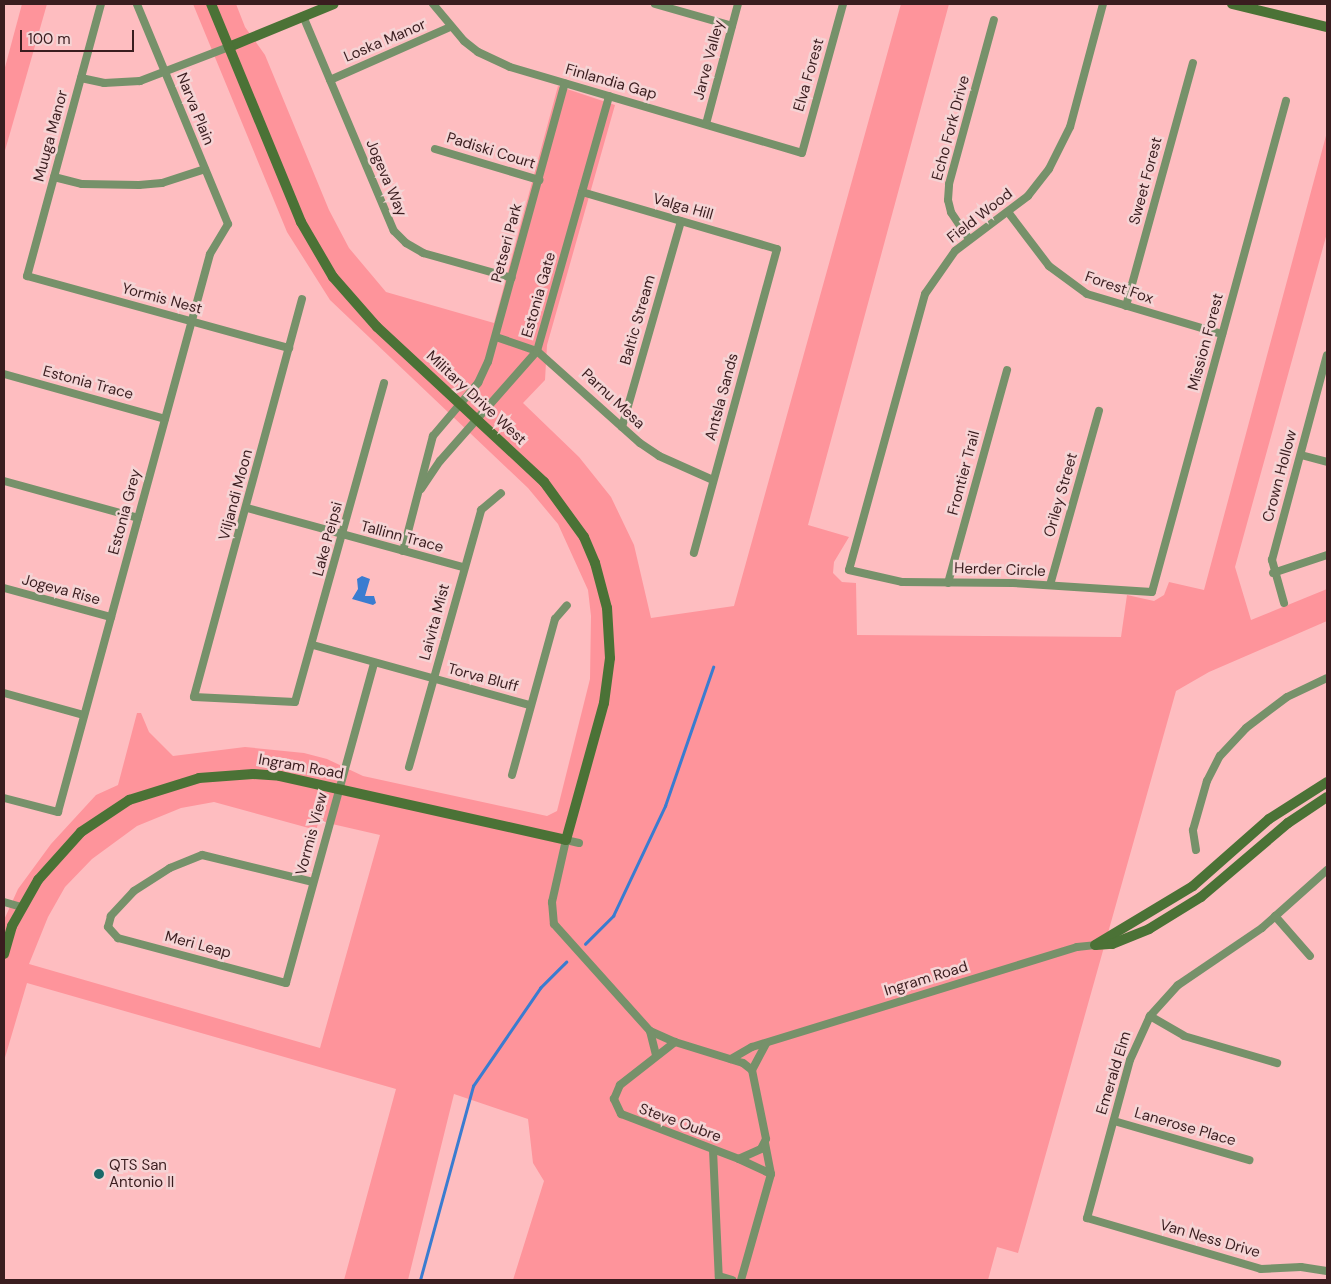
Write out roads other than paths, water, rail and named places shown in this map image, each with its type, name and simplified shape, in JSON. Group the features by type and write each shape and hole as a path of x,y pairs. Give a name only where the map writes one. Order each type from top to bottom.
{"street":[{"name":"Muuga Manor","path":"27,276 101,4"},
{"name":"Narva Plain","path":"137,4 228,224"},
{"name":"Military Drive West","path":"211,4 301,222 333,277 377,326 544,482 572,517 595,563 607,608 610,658 606,688 566,840"},
{"path":"81,78 122,83 166,74 334,4"},
{"name":"Finlandia Gap","path":"433,4 450,26 478,52 493,60 802,153"},
{"path":"655,4 732,26"},
{"name":"Jarve Valley","path":"706,124 738,4"},
{"name":"Elva Forest","path":"802,153 844,4"},
{"name":"Field Wood","path":"848,570 918,310 944,264 969,239 1008,212 1039,184 1064,142 1103,4"},
{"path":"1232,4 1327,27"},
{"name":"Jogeva Way","path":"303,16 394,231 406,243 423,253 512,278"},
{"name":"Echo Fork Drive","path":"969,239 956,221 948,200 994,20"},
{"name":"Loska Manor","path":"330,80 450,26"},
{"name":"Sweet Forest","path":"1126,306 1193,63"},
{"name":"Petseri Park","path":"459,403 478,383 496,337 565,83"},
{"name":"Estonia Gate","path":"419,492 440,461 478,420 537,350 609,96"},
{"name":"Mission Forest","path":"1152,592 1286,101"},
{"name":"Padiski Court","path":"435,149 539,180"},
{"path":"54,177 82,184 139,185 162,182 205,169"},
{"name":"Valga Hill","path":"582,192 777,249"},
{"name":"Forest Fox","path":"1008,212 1029,242 1064,279 1087,294 1222,334"},
{"name":"Baltic Stream","path":"622,427 681,221"},
{"name":"Estonia Grey","path":"4,798 58,812 210,254 228,224"},
{"name":"Antsla Sands","path":"694,553 777,249"},
{"name":"Yormis Nest","path":"27,276 289,348"},
{"name":"Viljandi Moon","path":"295,702 194,698 247,508 302,299"},
{"name":"Parnu Mesa","path":"496,337 537,350 622,427 659,456 713,480"},
{"name":"Crown Hollow","path":"1284,603 1273,573 1272,560 1327,355"},
{"name":"Frontier Trail","path":"948,583 1007,370"},
{"name":"Estonia Trace","path":"4,374 165,419"},
{"name":"Lake Peipsi","path":"295,702 314,645 384,382"},
{"path":"1318,390 1327,392"},
{"name":"Estonia Gate","path":"403,551 433,436 459,403"},
{"name":"Oriley Street","path":"1050,586 1099,411"},
{"path":"1301,455 1327,462"},
{"path":"4,481 138,518"},
{"name":"Laivita Mist","path":"409,767 463,567 481,510 500,493"},
{"name":"Tallinn Trace","path":"247,508 463,567"},
{"path":"1273,573 1327,555"},
{"name":"Herder Circle","path":"848,570 902,582 1050,586 1152,592"},
{"name":"Jogeva Rise","path":"4,588 111,617"},
{"path":"512,775 555,618 567,605"},
{"name":"Torva Bluff","path":"314,645 530,705"},
{"name":"Vormis View","path":"286,983 374,663"},
{"path":"1196,850 1193,830 1207,781 1220,756 1246,728 1288,697 1327,678"},
{"path":"4,693 84,715"},
{"name":"Ingram Road","path":"4,954 22,907 38,880 81,832 129,800 154,790 199,778 253,774 339,788 579,843"},
{"name":"Ingram Road","path":"1095,945 1176,897 1216,867 1269,820 1327,782"},
{"name":"Ingram Road","path":"732,1059 752,1047 1077,947 1112,944 1149,929 1183,908 1230,874 1288,822 1327,798"},
{"path":"566,840 552,902 554,924 650,1031 675,1042 732,1059 752,1070"},
{"name":"Meri Leap","path":"286,983 118,938 108,927 111,916 134,892 170,868 202,854 313,882"},
{"name":"Emerald Elm","path":"1087,1218 1136,1042 1150,1016 1178,986 1228,954 1327,870"},
{"path":"1176,897 1183,908"},
{"path":"4,902 22,907"},
{"path":"1275,916 1310,956"},
{"path":"1150,1016 1184,1036 1277,1063"},
{"path":"650,1031 656,1054"},
{"name":"Steve Oubre","path":"675,1042 656,1054 616,1091 614,1099 621,1114 739,1159 771,1174"},
{"path":"741,1280 771,1174 752,1070 766,1044"},
{"name":"Lanerose Place","path":"1114,1120 1249,1160"},
{"path":"739,1159 753,1155 765,1143"},
{"path":"713,1150 719,1278 732,1280"},
{"name":"Van Ness Drive","path":"1087,1218 1261,1269 1301,1266 1327,1271"}],"water":[{"path":"362,576 370,579 365,596 374,596 376,603 373,605 352,599 358,589 357,579"}],"waterway":[{"path":"585,944 613,916 665,806 713,667"},
{"path":"420,1280 473,1086 540,988 566,962"}],"place":[{"name":"QTS San Antonio II","path":"99,1174"}]}
